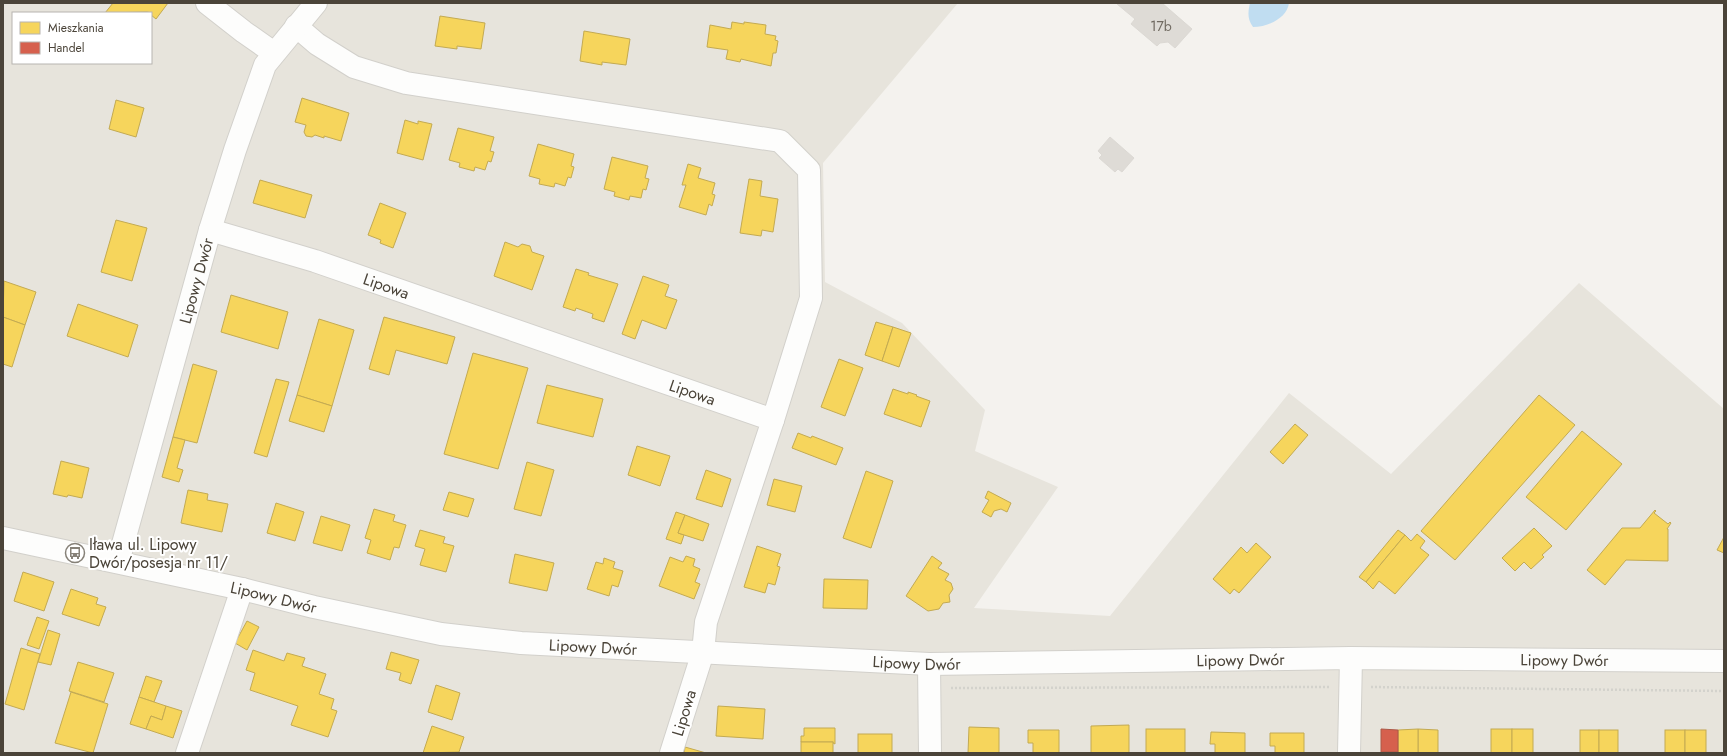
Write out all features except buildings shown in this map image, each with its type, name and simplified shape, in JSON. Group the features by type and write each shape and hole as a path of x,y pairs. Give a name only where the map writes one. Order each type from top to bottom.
{"street":[{"path":"207,3 274,53"},
{"path":"210,230 235,150 265,66 316,3"},
{"name":"Lipowa","path":"296,26 317,44 354,67 406,83 780,141 809,170 811,298 773,420 706,622 703,652 671,753"},
{"name":"Lipowa","path":"210,230 315,261 773,420"},
{"name":"Lipowy Dwór","path":"118,562 210,230"},
{"name":"Lipowy Dwór","path":"3,538 242,589 314,607 441,634 521,643 929,664 1351,658 1724,661"},
{"path":"187,753 242,589"},
{"path":"1349,753 1351,658"},
{"path":"929,664 930,753"}],"shaded area":[{"path":"3,3 958,3 823,163 825,282 902,323 985,410 975,451 1058,487 974,608 1110,616 1289,393 1391,474 1579,283 1724,409 1724,753 3,753"}],"water":[{"path":"1250,3 1289,3 1285,13 1276,21 1259,27 1253,27 1248,15"}],"place":[{"name":"Iława ul. Lipowy Dwór/posesja nr 11/","path":"75,553"}]}
